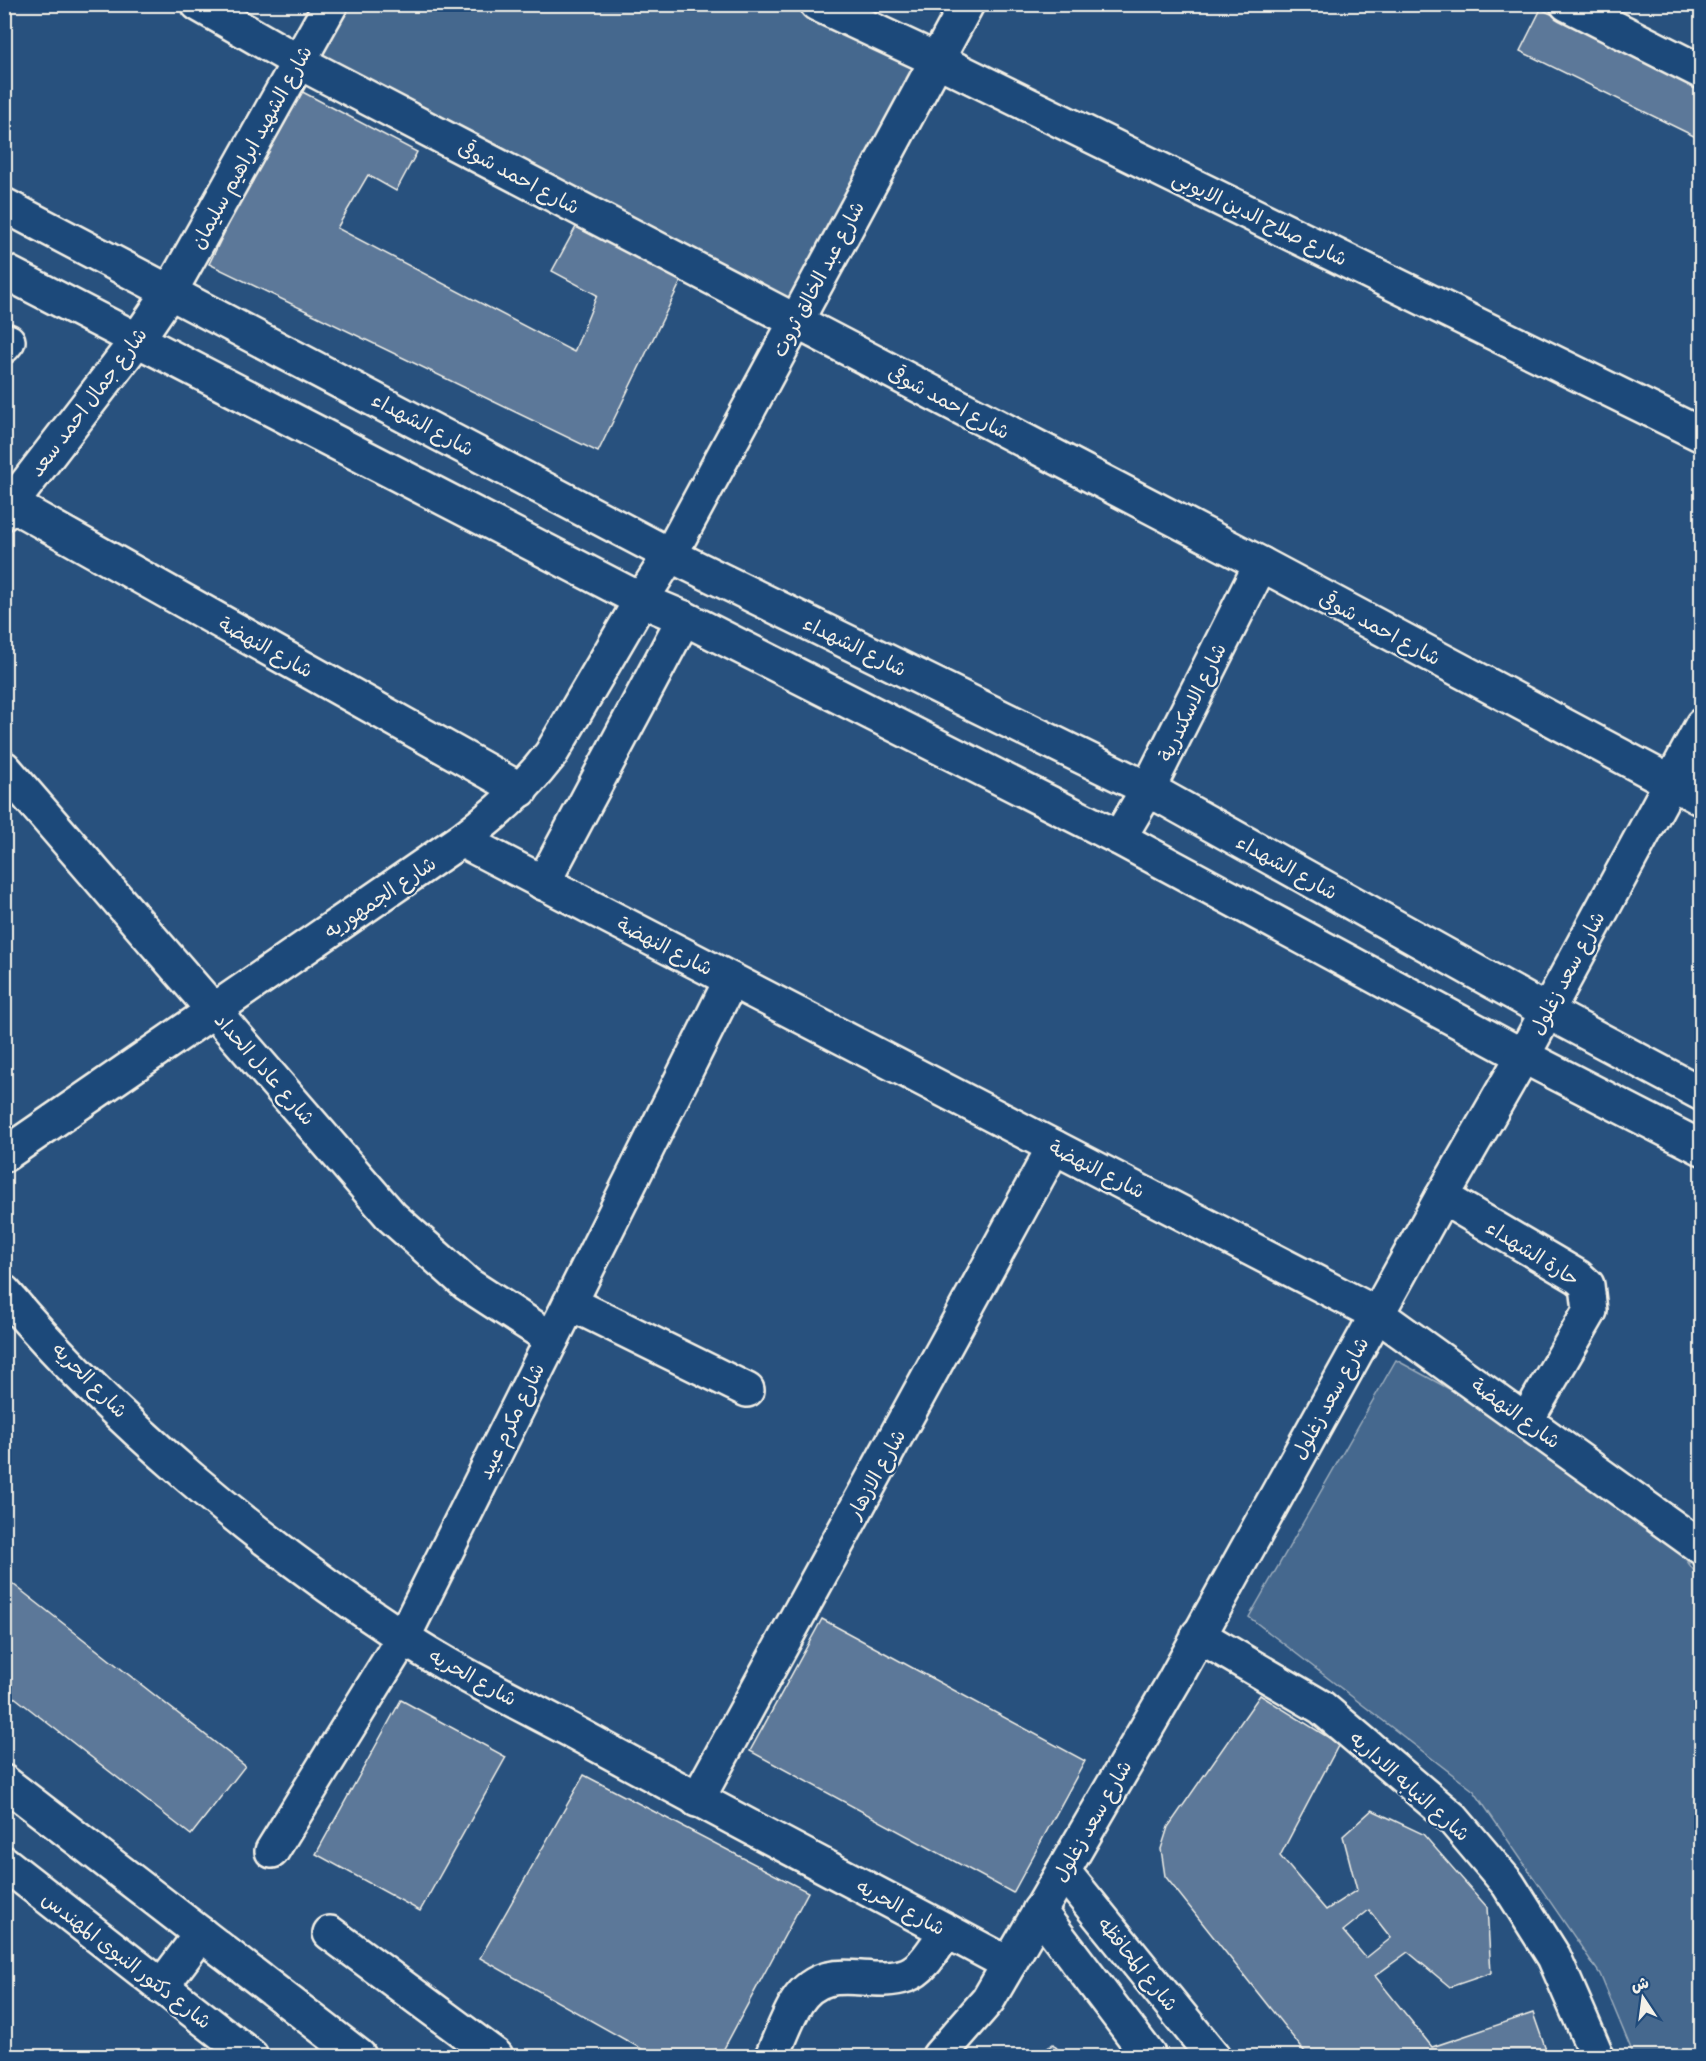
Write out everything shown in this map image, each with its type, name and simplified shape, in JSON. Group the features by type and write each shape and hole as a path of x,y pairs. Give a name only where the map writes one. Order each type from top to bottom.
{"street":[{"name":"شارع احمد شوقى","path":"198,4 299,62 1261,564 1701,799"},
{"name":"شارع الشهيد ابراهيم سليمان","path":"171,290 331,4"},
{"name":"شارع صلاح الدين الايوبى","path":"817,4 937,60 1701,435"},
{"name":"شارع عبد الخالق ثروت","path":"670,555 967,4"},
{"path":"1567,4 1701,72"},
{"name":"شارع الشهداء","path":"4,205 171,290 670,555 1148,789 1546,1011 1701,1094"},
{"path":"4,271 641,600 684,618 1119,838 1523,1056 1701,1148"},
{"name":"شارع جمال احمد سعد","path":"8,508 137,340 171,290"},
{"name":"شارع النهضة","path":"8,508 521,790"},
{"name":"شارع الجمهوريه","path":"4,1155 461,840 521,790 551,754 670,555"},
{"name":"شارع الاسكندرية","path":"1119,838 1148,789 1261,564"},
{"path":"543,883 684,618"},
{"name":"شارع سعد زغلول","path":"939,2056 988,2000 1174,1681 1442,1197 1523,1056 1701,725"},
{"name":"شارع عادل الحداد","path":"4,768 392,1216 429,1252 467,1284 552,1339"},
{"name":"شارع النهضة","path":"461,840 1377,1314 1701,1545"},
{"name":"شارع مكرم عبيد","path":"272,1851 403,1638 730,980"},
{"name":"شارع الازهار","path":"697,1800 1054,1147"},
{"name":"حارة الشهداء","path":"1442,1197 1587,1286 1590,1311 1526,1420"},
{"name":"شارع الحريه","path":"4,1292 104,1397 199,1484 298,1564 403,1638 697,1800 1009,1964"},
{"path":"570,1303 747,1390"},
{"name":"شارع النيابه الاداريه","path":"1198,1635 1321,1707 1452,1818 1508,1884 1554,1957 1597,2056"},
{"path":"4,1782 359,2056"},
{"name":"شارع دكتور النبوى المهندس","path":"4,1863 251,2056"},
{"name":"شارع المحافظه","path":"1063,1871 1212,2056"},
{"path":"1039,1911 1149,2056"},
{"path":"772,2056 798,2002 810,1989 826,1980 844,1976 890,1978 909,1974 922,1964 947,1931"},
{"path":"330,1933 496,2056"},
{"path":"161,1987 201,1934"}],"shaded area":[{"path":"332,4 816,5 936,60 794,319 300,62"},
{"path":"1396,1360 1488,1410 1682,1554 1702,1582 1701,2056 1634,2056 1600,1974 1474,1791 1249,1617"}],"building":[{"path":"1541,9 1702,88 1702,140 1520,51"},
{"path":"295,88 417,152 396,191 368,175 337,228 574,352 597,295 552,271 576,227 684,275 598,452 209,264"},
{"path":"4,1577 245,1766 191,1835 4,1689"},
{"path":"822,1619 1085,1761 1013,1893 750,1751"},
{"path":"1260,1695 1339,1744 1280,1856 1326,1910 1357,1890 1343,1836 1372,1810 1423,1834 1487,1907 1491,1973 1450,1987 1408,1952 1375,1976 1432,2047 1533,2013 1548,2056 1308,2056 1165,1876 1161,1849 1168,1827","holes":["1369,1910 1391,1938 1366,1958 1343,1931"]},
{"path":"401,1700 506,1757 420,1911 316,1854"},
{"path":"584,1775 808,1892 720,2056 654,2056 480,1958"},
{"path":"1053,2044 1064,2056 1037,2056"}]}
